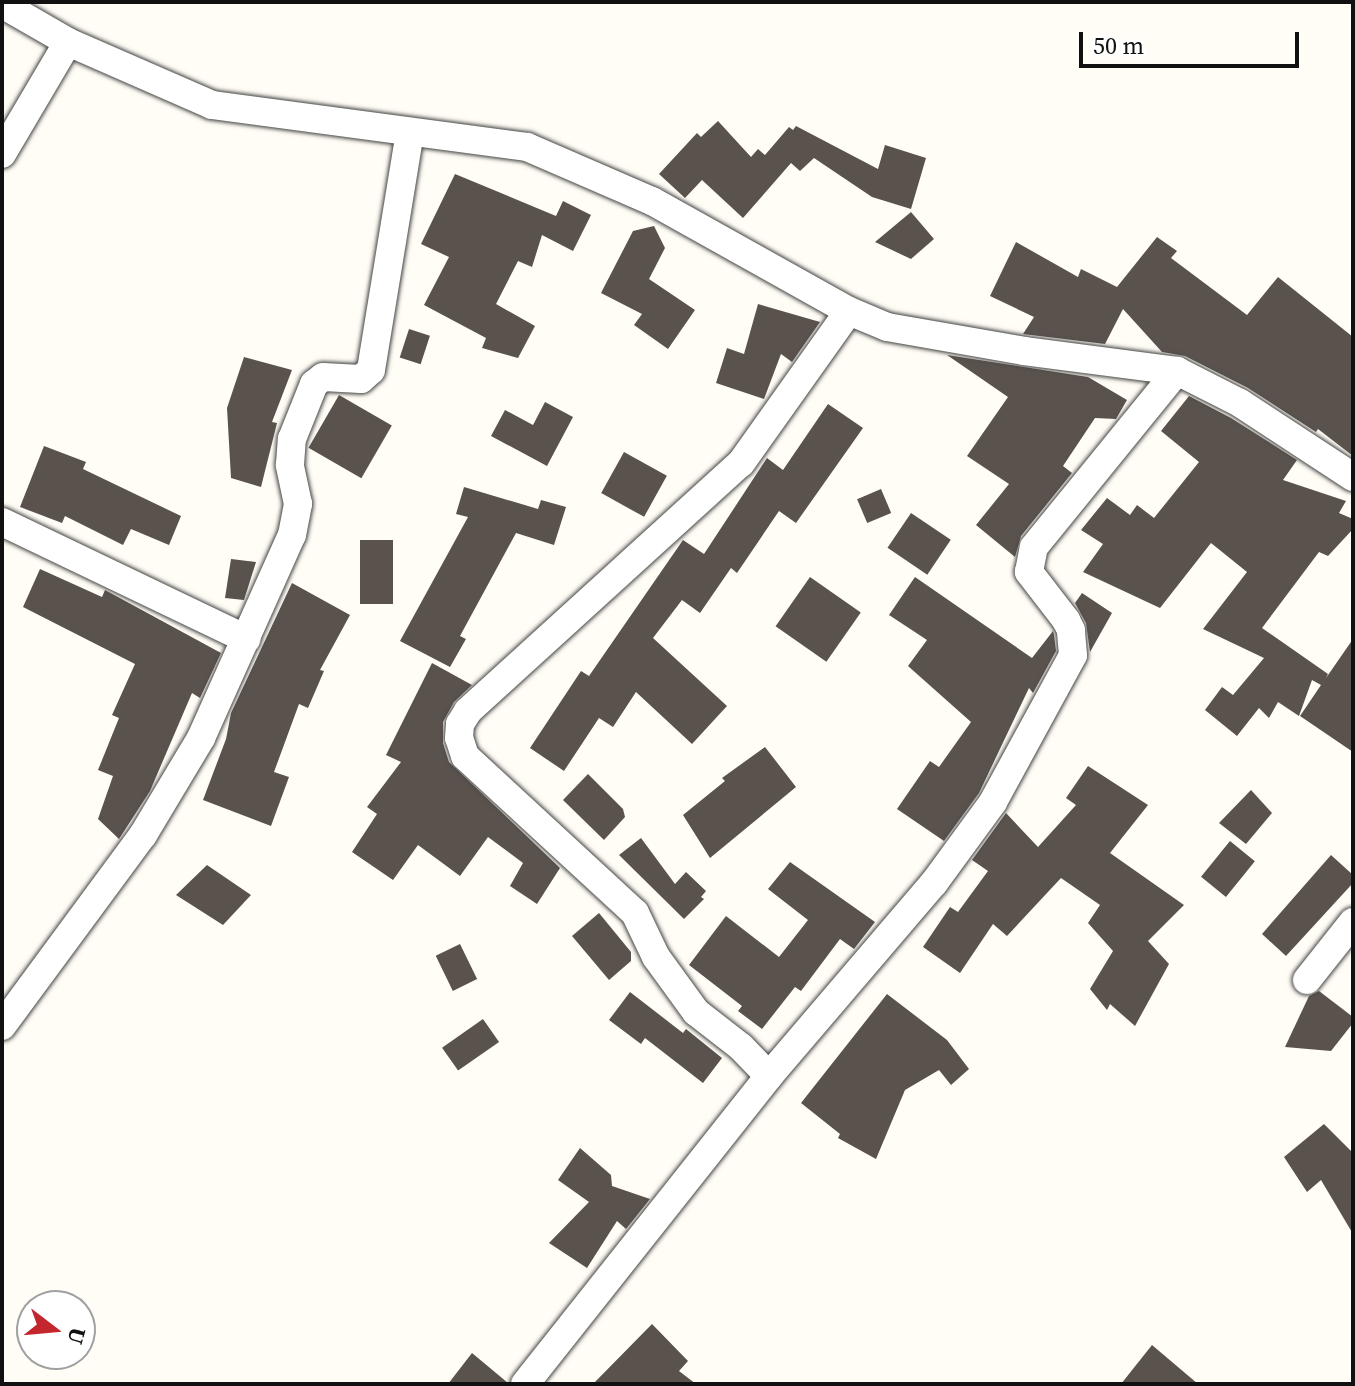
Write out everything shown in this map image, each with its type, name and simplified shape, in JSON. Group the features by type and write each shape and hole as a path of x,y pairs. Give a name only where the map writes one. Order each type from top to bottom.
{"street":[{"path":"2,4 68,42 212,105 527,147 652,201 849,311 902,330 1024,351 1177,371 1240,403 1353,477"},
{"path":"2,154 68,42"},
{"path":"2,1026 169,797 201,738 296,520 298,504 290,465 298,417 318,380 361,379 373,364 410,132"},
{"path":"769,1076 741,1047 696,1012 656,957 635,913 619,896 465,756 459,738 460,724 468,711 741,463 849,311"},
{"path":"525,1384 769,1076 934,883 976,829 1010,775 1073,655 1071,630 1066,620 1029,572 1034,547 1177,371"},
{"path":"2,522 246,639"},
{"path":"1307,980 1353,922"}],"building":[{"path":"718,121 751,157 758,149 765,155 789,127 793,130 796,126 878,169 885,145 926,158 911,209 872,197 814,158 800,171 791,163 743,218 702,180 685,198 659,174 697,133 701,137"},
{"path":"455,174 556,216 563,201 591,215 573,251 542,235 532,267 518,261 496,304 535,326 518,358 482,348 486,338 424,305 449,257 421,244"},
{"path":"911,212 934,239 911,259 875,242"},
{"path":"654,226 665,248 649,279 695,310 668,349 634,325 642,314 601,293 633,231"},
{"path":"1157,237 1177,251 1171,258 1247,315 1278,277 1353,337 1353,456 1318,429 1316,432 1248,388 1185,356 1162,352 1123,309 1105,344 1023,334 1034,317 990,296 1016,242 1078,277 1081,269 1117,287"},
{"path":"758,304 820,322 792,362 781,354 764,399 716,383 727,348 744,354"},
{"path":"409,329 430,336 421,364 400,358"},
{"path":"947,355 1088,377 1127,400 1116,419 1095,418 1063,466 1072,473 1021,536 1015,557 976,525 1009,484 967,456 1008,397"},
{"path":"244,357 292,370 272,422 277,423 261,487 231,478 227,408"},
{"path":"339,395 392,426 361,478 308,448"},
{"path":"1189,396 1231,418 1297,460 1283,480 1346,501 1339,513 1353,519 1353,529 1328,556 1319,552 1262,628 1328,674 1326,678 1353,639 1353,752 1300,716 1321,685 1312,680 1299,716 1278,702 1269,718 1259,708 1237,736 1205,710 1222,687 1233,695 1264,658 1203,629 1247,572 1211,543 1160,608 1083,572 1103,544 1081,530 1107,498 1130,515 1137,505 1154,518 1199,462 1161,431"},
{"path":"545,402 573,417 547,466 491,436 505,410 533,425"},
{"path":"828,404 863,428 796,523 779,511 737,573 731,568 700,613 682,600 653,638 727,706 692,744 636,692 613,727 599,718 564,771 530,748 581,671 589,676 683,540 704,554 767,458 783,470"},
{"path":"44,446 86,462 83,469 181,516 169,545 131,529 123,545 65,516 62,523 20,507"},
{"path":"624,452 667,476 644,517 601,493"},
{"path":"464,487 538,509 541,500 566,507 554,545 516,533 460,636 466,639 450,667 400,641 468,517 456,514"},
{"path":"881,489 891,513 867,523 857,499"},
{"path":"911,513 951,540 927,575 888,548"},
{"path":"360,540 393,540 393,604 360,604"},
{"path":"231,559 256,562 244,600 225,598"},
{"path":"40,569 102,597 105,590 221,653 200,698 192,693 150,791 119,839 98,819 113,776 98,770 119,718 112,715 135,664 23,607"},
{"path":"810,577 861,613 826,662 776,626"},
{"path":"915,577 1032,658 1053,631 1056,651 1033,693 1029,688 979,793 944,841 897,809 930,761 939,767 971,722 908,666 927,640 889,615"},
{"path":"292,583 350,615 320,670 324,671 308,708 299,704 274,772 289,777 271,826 203,800 226,739 231,713"},
{"path":"1082,593 1112,613 1090,652 1086,623 1075,603"},
{"path":"432,663 472,685 454,702 443,722 443,743 449,762 560,868 537,904 510,886 523,863 488,837 460,876 418,845 393,880 352,852 377,814 367,807 401,762 386,755"},
{"path":"765,747 796,787 710,858 683,815 725,781 722,778"},
{"path":"1088,766 1148,805 1110,853 1184,905 1148,941 1169,964 1135,1026 1110,1004 1107,1010 1090,989 1113,951 1088,923 1100,905 1061,878 1007,936 993,924 960,973 923,947 950,907 958,912 988,871 972,860 1006,813 1038,847 1076,805 1066,798"},
{"path":"588,774 623,809 625,817 604,840 563,800"},
{"path":"1251,790 1272,813 1246,844 1219,823"},
{"path":"641,838 675,884 686,872 706,891 701,897 704,899 684,919 619,855"},
{"path":"1230,841 1255,861 1226,897 1201,877"},
{"path":"1331,855 1353,875 1353,883 1286,956 1262,934"},
{"path":"790,862 875,922 854,949 840,939 801,991 795,987 762,1029 738,1011 742,1006 689,965 726,916 779,957 808,920 768,889"},
{"path":"207,865 251,895 223,925 176,895"},
{"path":"599,913 631,952 631,961 609,980 572,936"},
{"path":"460,944 477,979 453,991 436,956"},
{"path":"1319,991 1353,1017 1353,1023 1331,1051 1285,1047 1309,996"},
{"path":"630,992 683,1033 686,1029 722,1058 703,1083 645,1038 641,1044 609,1020"},
{"path":"887,994 947,1040 969,1069 951,1085 939,1070 905,1090 876,1159 838,1138 840,1134 801,1103"},
{"path":"483,1019 499,1042 458,1071 442,1048"},
{"path":"1324,1124 1353,1153 1353,1234 1321,1180 1307,1192 1284,1157"},
{"path":"580,1148 611,1175 612,1186 650,1199 626,1229 617,1221 587,1268 549,1243 589,1202 558,1180"},
{"path":"652,1324 688,1361 679,1371 696,1384 593,1384"},
{"path":"1152,1345 1198,1384 1121,1384"},
{"path":"472,1353 508,1383 508,1384 448,1384"}]}
